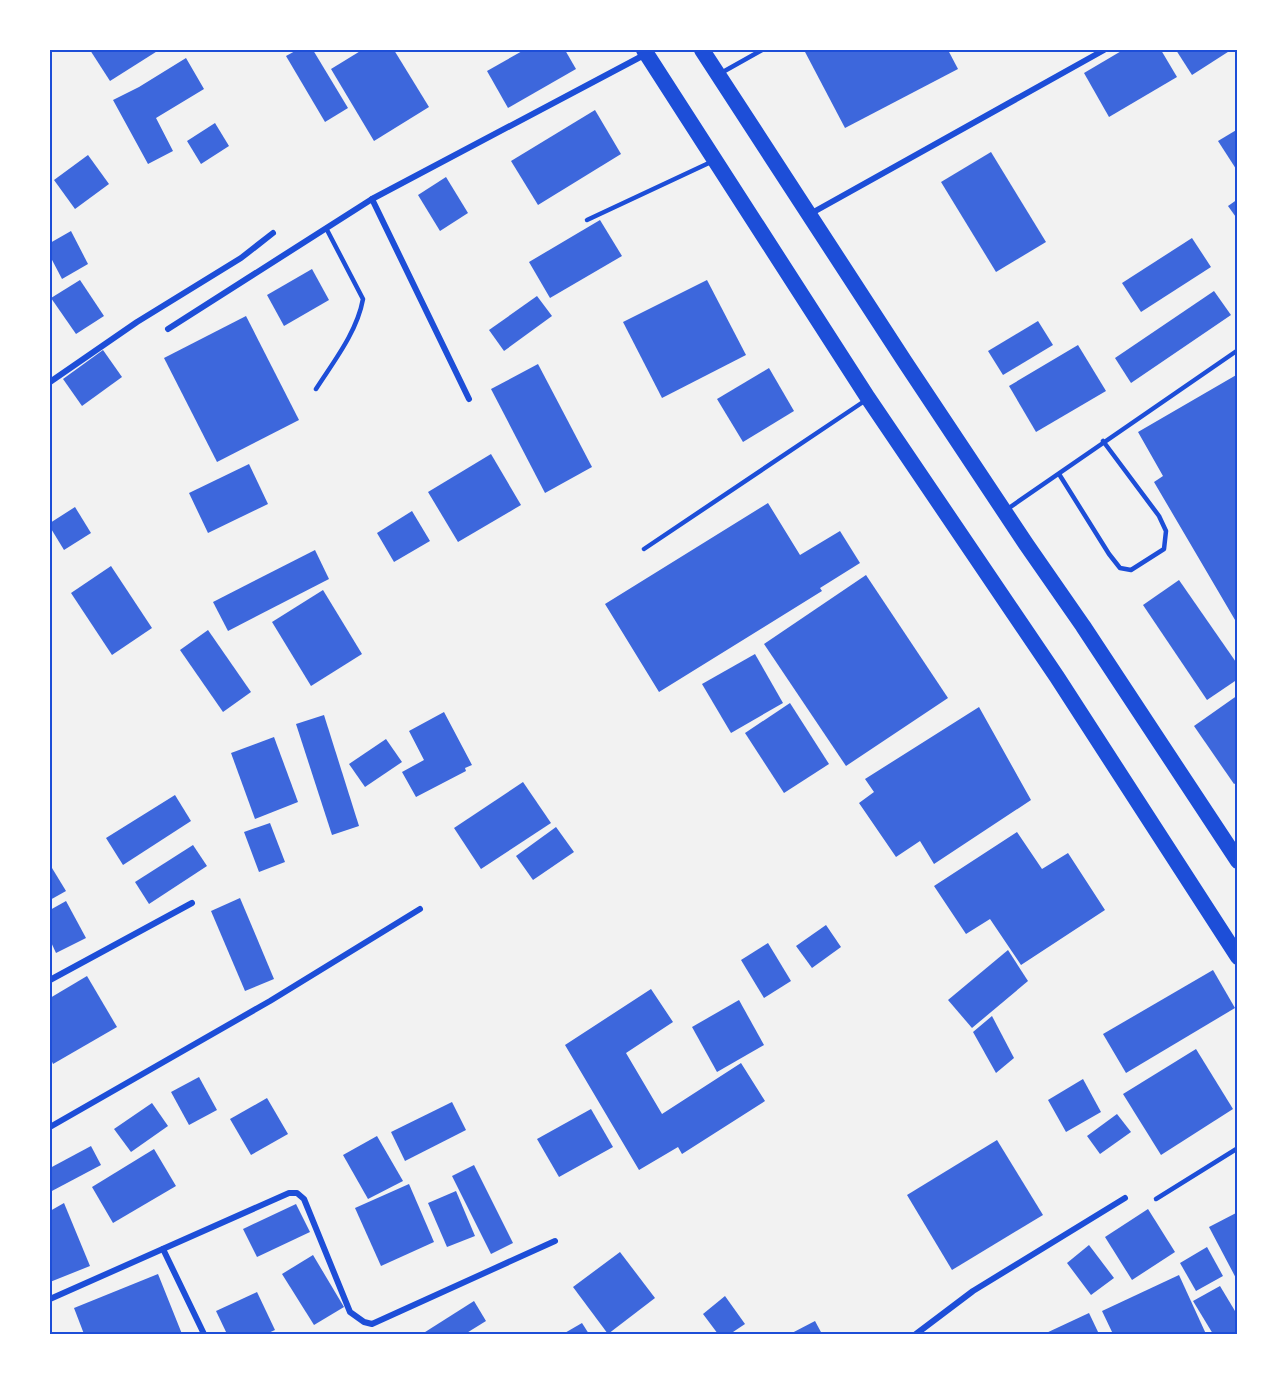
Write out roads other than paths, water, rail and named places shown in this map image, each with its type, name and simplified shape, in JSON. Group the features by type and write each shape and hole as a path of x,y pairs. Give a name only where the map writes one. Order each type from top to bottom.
{"highway":[{"path":"702,50 1004,511 1238,861"},
{"path":"645,51 868,398 1057,677 1238,957"}],"street":[{"path":"810,214 1104,50"},
{"path":"168,329 372,199 645,51"},
{"path":"372,199 469,399"},
{"path":"50,382 137,322 241,258 273,233"},
{"path":"50,980 192,903"},
{"path":"50,1127 270,1001 420,909"},
{"path":"50,1299 289,1193 297,1193 304,1199 350,1312 357,1319 372,1324 555,1241"},
{"path":"916,1335 972,1291 1125,1198"},
{"path":"163,1249 204,1335"}],"lane":[{"path":"718,74 762,50"},
{"path":"587,220 716,160"},
{"path":"316,389 354,328 361,312 363,299 326,228"},
{"path":"1004,511 1238,350"},
{"path":"644,549 868,398"},
{"path":"1059,474 1120,568 1131,570 1164,549 1166,531 1160,516 1103,441"},
{"path":"1156,1199 1238,1148"}]}
